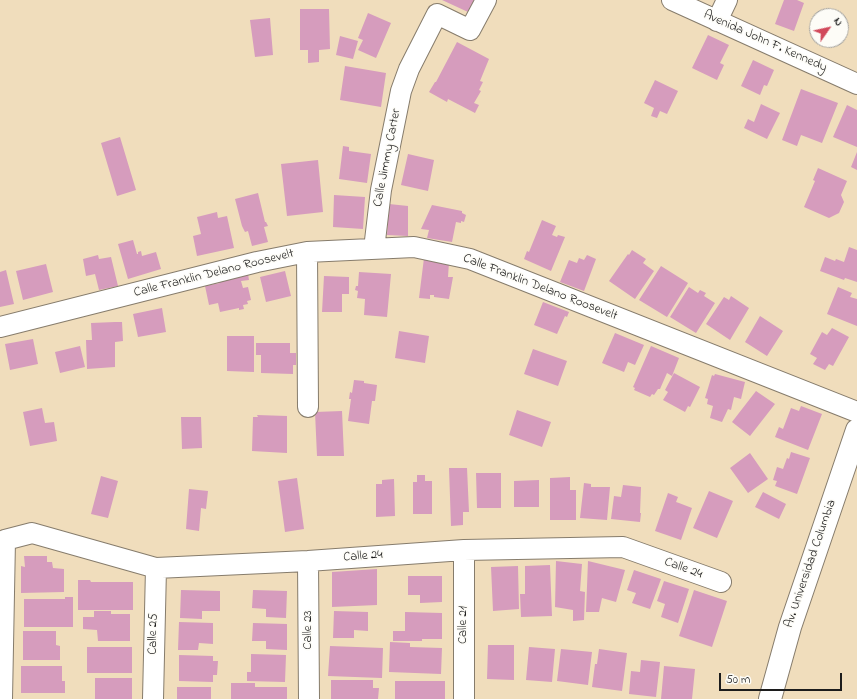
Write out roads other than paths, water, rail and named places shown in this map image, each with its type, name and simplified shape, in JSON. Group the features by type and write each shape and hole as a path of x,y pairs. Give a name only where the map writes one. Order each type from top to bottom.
{"main road":[{"name":"Av. Universidad Columbia","path":"770,699 790,627 857,430"}],"street":[{"name":"Calle Jimmy Carter","path":"374,249 381,190 401,91 409,69 437,14 470,30 486,0"},
{"name":"Avenida John F. Kennedy","path":"672,0 857,84"},
{"path":"718,21 727,0"},
{"name":"Calle Franklin Delano Roosevelt","path":"0,327 257,262 306,252 414,247 470,259 857,412"},
{"path":"306,252 308,407"},
{"name":"Calle 24","path":"2,699 5,540 32,533 156,568 308,561 464,550 623,547 721,582"},
{"name":"Calle 21","path":"464,550 464,699"},
{"name":"Calle 23","path":"308,561 309,699"},
{"name":"Calle 25","path":"153,699 156,568"}]}
